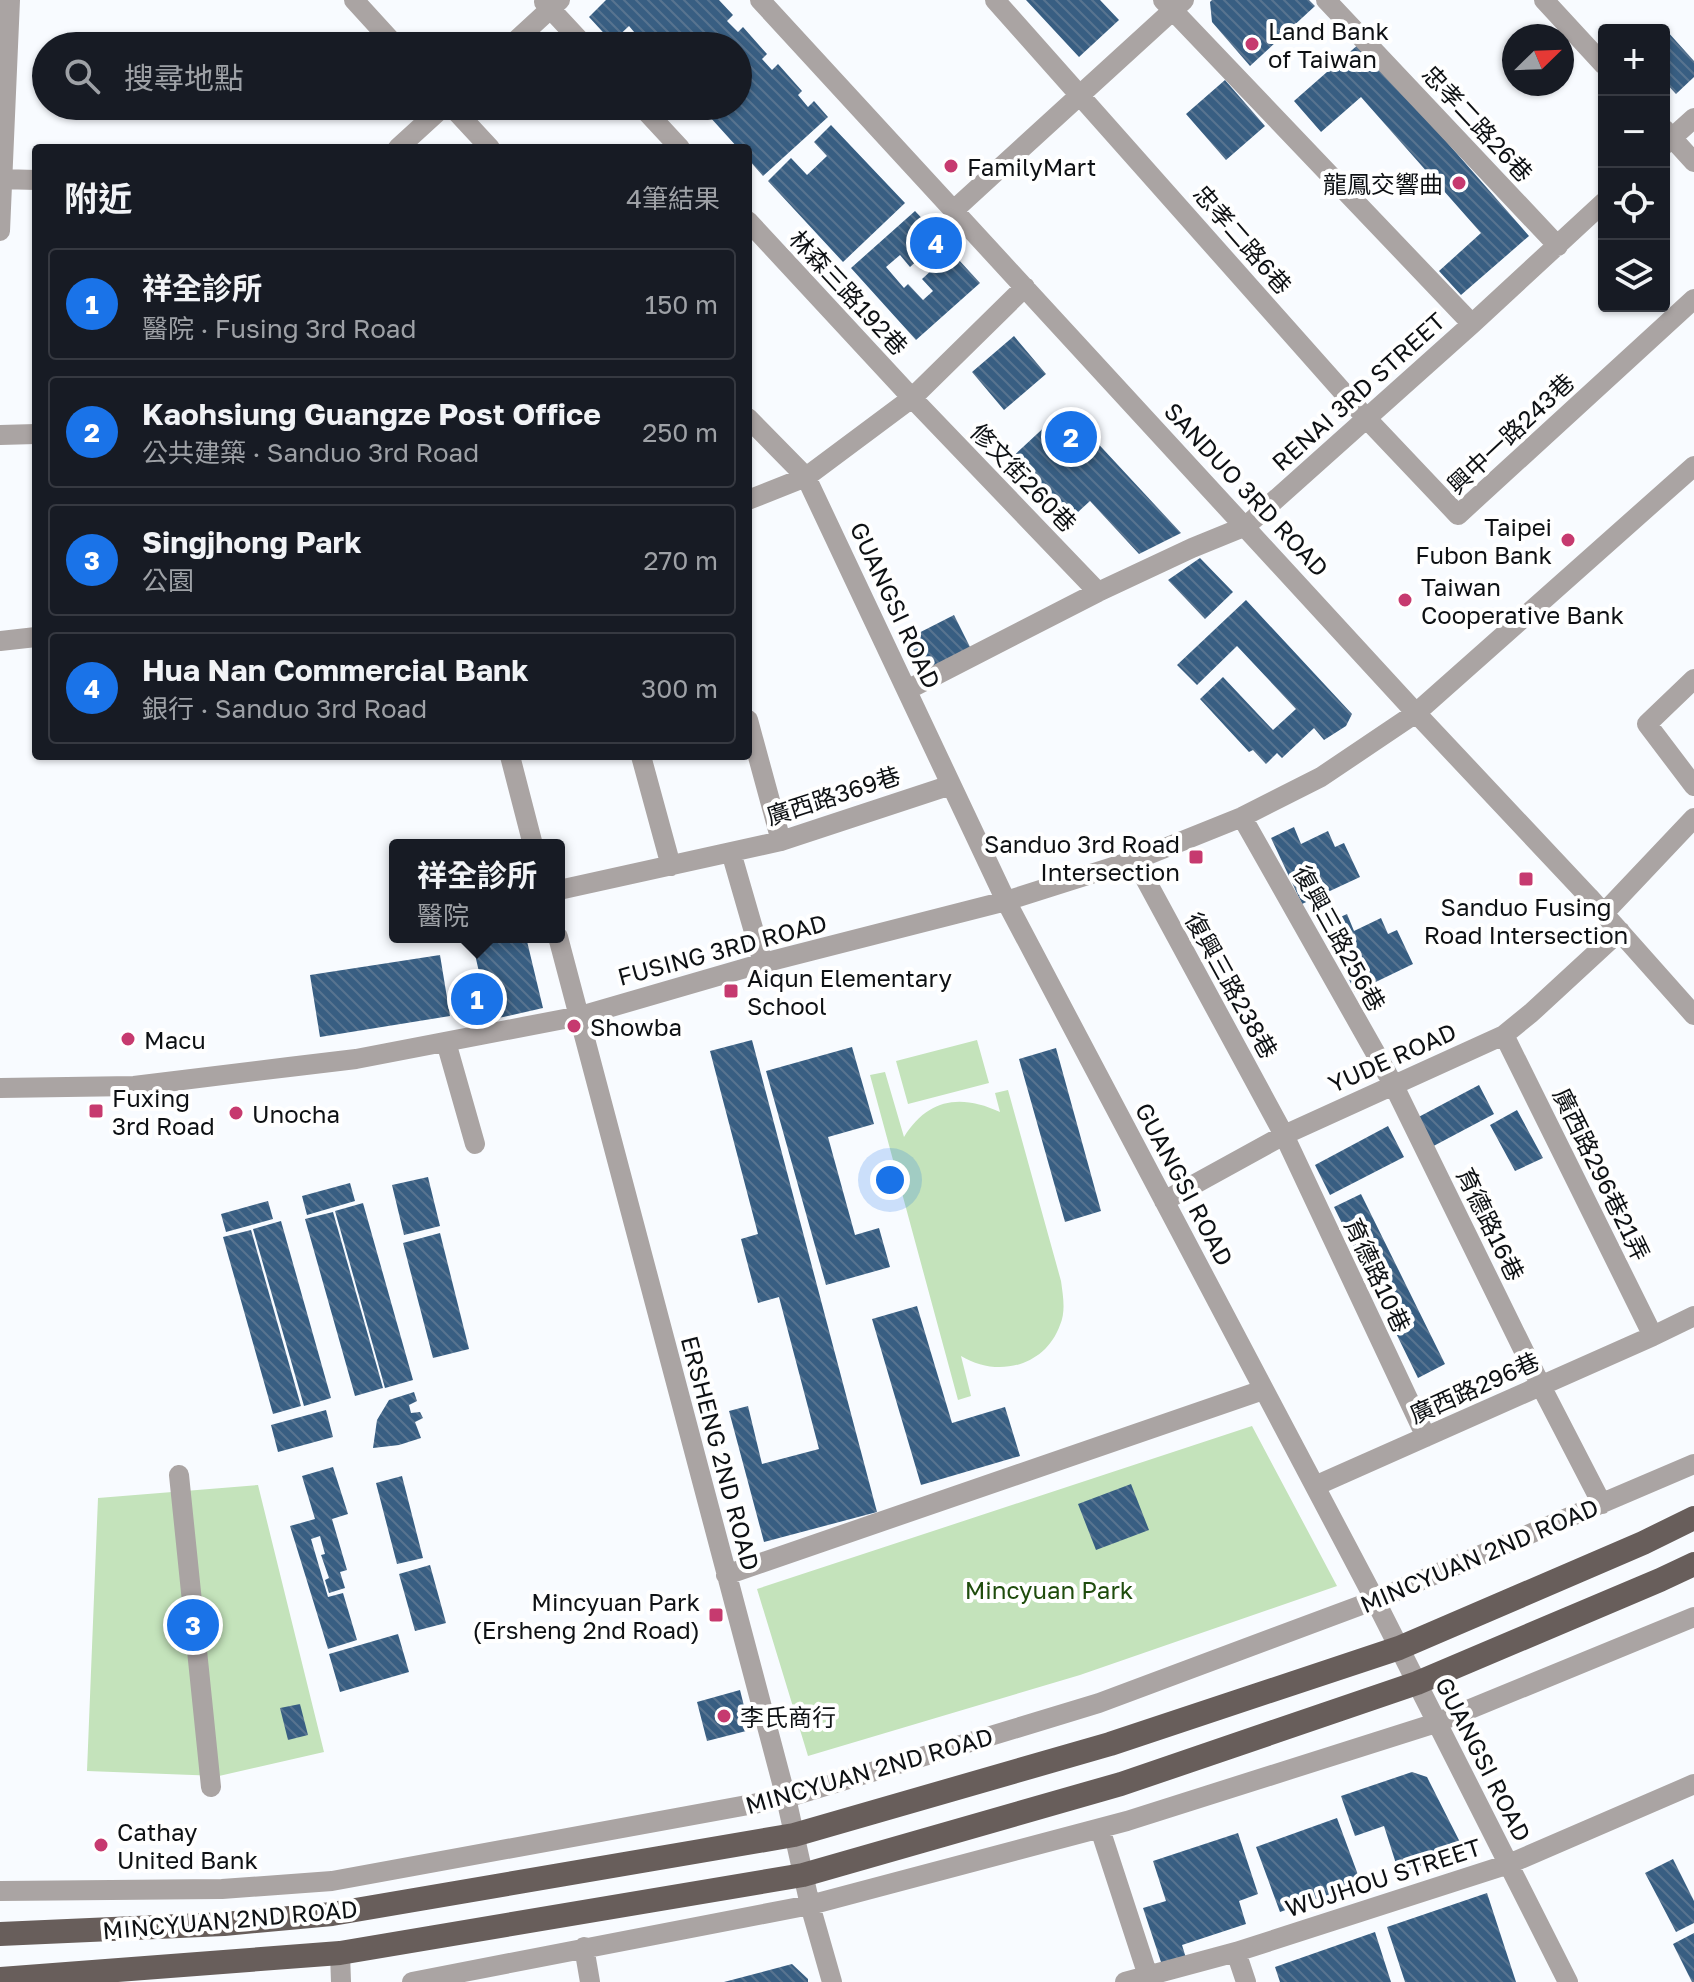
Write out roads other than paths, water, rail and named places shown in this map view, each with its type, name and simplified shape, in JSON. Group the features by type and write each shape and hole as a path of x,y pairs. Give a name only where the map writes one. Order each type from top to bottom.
{"main road":[{"name":"MINCYUAN 2ND ROAD","path":"0,1934 224,1924 332,1914 794,1835 1110,1744 1399,1648 1694,1518"},
{"name":"MINCYUAN 2ND ROAD","path":"0,1979 100,1976 340,1953 803,1875 1121,1784 1417,1683 1694,1564"}],"street":[{"path":"0,231 10,0"},
{"path":"354,0 383,32"},
{"name":"SANDUO 3RD ROAD","path":"760,0 1604,913 1694,1015"},
{"name":"忠孝二路6巷","path":"995,0 1367,419"},
{"name":"忠孝二路26巷","path":"1326,0 1558,246"},
{"path":"1544,0 1598,58"},
{"path":"523,32 551,3 574,32"},
{"path":"954,210 1081,94 1173,4 1472,324"},
{"path":"1670,136 1694,118"},
{"path":"402,144 429,120"},
{"path":"464,120 486,144"},
{"path":"654,120 676,144"},
{"path":"1670,141 1694,162"},
{"path":"1,179 32,180"},
{"name":"RENAI 3RD STREET","path":"907,690 1098,592 1246,526 1598,208"},
{"name":"林森三路192巷","path":"752,225 912,398"},
{"path":"752,498 806,477 912,398 1025,287"},
{"name":"興中一路243巷","path":"1367,419 1458,515 1694,299"},
{"name":"修文街260巷","path":"912,398 1098,592"},
{"name":"GUANGSI ROAD","path":"752,422 806,477 1006,901 1375,1600 1568,1982"},
{"path":"0,435 32,434"},
{"name":"FUSING 3RD ROAD","path":"0,1088 134,1086 356,1059 580,1016 763,963 1006,901 1135,860 1242,817 1321,777 1416,713 1694,466"},
{"path":"0,641 32,637"},
{"path":"1694,679 1647,724 1694,786"},
{"path":"752,735 781,841"},
{"path":"511,760 531,839"},
{"path":"642,760 671,866"},
{"name":"廣西路369巷","path":"565,889 781,841 951,785"},
{"name":"復興三路256巷","path":"1242,817 1393,1084"},
{"path":"1604,913 1694,818"},
{"path":"731,852 763,963"},
{"name":"復興三路238巷","path":"1135,860 1284,1135"},
{"name":"YUDE ROAD","path":"1164,1201 1284,1135 1504,1035 1620,931"},
{"name":"ERSHENG 2ND ROAD","path":"560,943 832,1982"},
{"name":"廣西路296巷21弄","path":"1504,1035 1653,1336"},
{"path":"446,1042 475,1144"},
{"name":"育德路16巷","path":"1393,1084 1602,1504"},
{"name":"育德路10巷","path":"1284,1135 1426,1437"},
{"name":"廣西路296巷","path":"1315,1486 1694,1316"},
{"path":"726,1575 1263,1390"},
{"name":"MINCYUAN 2ND ROAD","path":"0,1891 222,1889 332,1881 786,1798 1099,1703 1375,1600 1694,1464"},
{"path":"179,1475 211,1787"},
{"path":"412,1982 810,1905 1100,1829 1436,1723 1694,1617"},
{"name":"WUJHOU STREET","path":"1125,1982 1149,1979 1509,1864 1694,1784"},
{"path":"1100,1829 1149,1979"},
{"path":"584,1947 590,1982"},
{"path":"1236,1952 1246,1982"},
{"path":"340,1953 341,1982"}],"place":[{"name":"Land Bank of Taiwan","path":"1252,44"},
{"name":"FamilyMart","path":"951,166"},
{"name":"龍鳳交響曲","path":"1459,183"},
{"name":"Hua Nan Commercial Bank","path":"936,243"},
{"name":"Kaohsiung Guangze Post Office","path":"1071,437"},
{"name":"Taipei Fubon Bank","path":"1568,540"},
{"name":"Taiwan Cooperative Bank","path":"1405,600"},
{"name":"Sanduo 3rd Road Intersection","path":"1196,857"},
{"name":"Sanduo Fusing Road Intersection","path":"1526,879"},
{"name":"Aiqun Elementary School","path":"731,991"},
{"name":"祥全診所","path":"477,999"},
{"name":"Showba","path":"574,1026"},
{"name":"Macu","path":"128,1039"},
{"name":"Fuxing 3rd Road","path":"96,1111"},
{"name":"Unocha","path":"236,1113"},
{"name":"Mincyuan Park (Ersheng 2nd Road)","path":"716,1615"},
{"name":"Singjhong Park","path":"193,1625"},
{"name":"李氏商行","path":"724,1716"},
{"name":"Cathay United Bank","path":"101,1845"}],"park label":[{"name":"Mincyuan Park","path":"1049,1589"}]}
